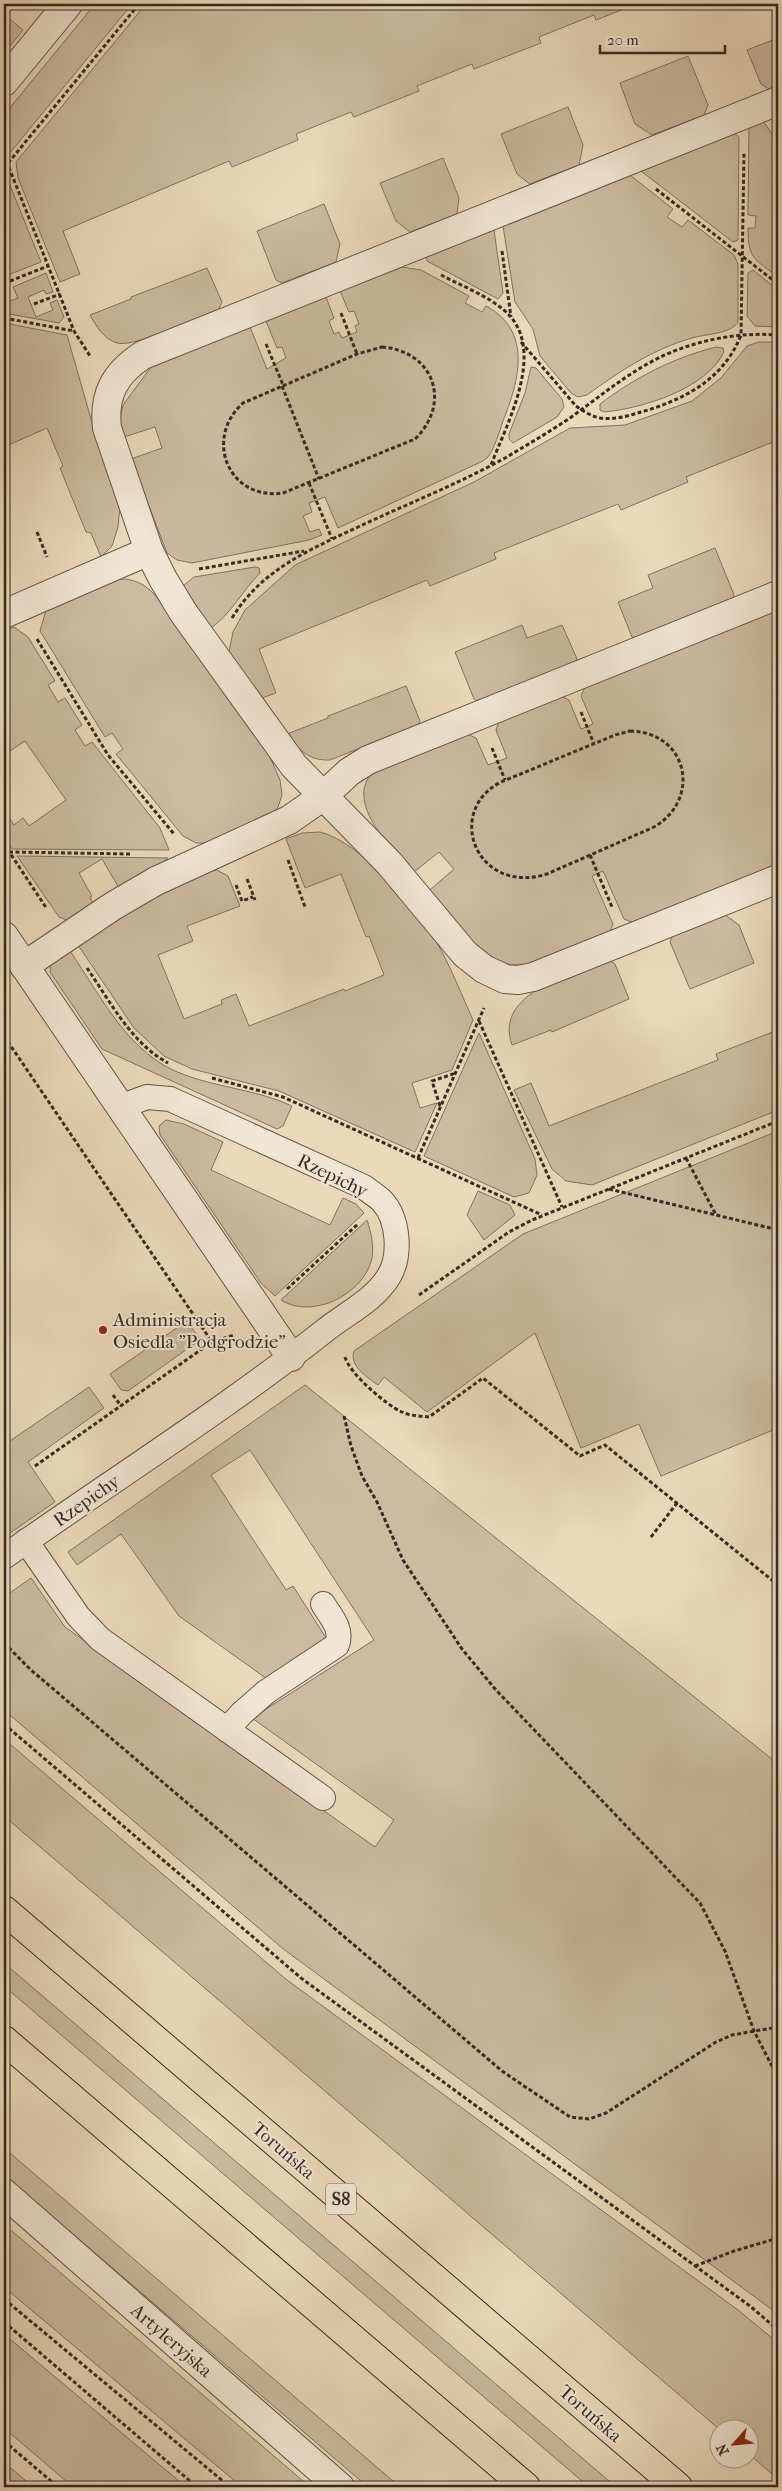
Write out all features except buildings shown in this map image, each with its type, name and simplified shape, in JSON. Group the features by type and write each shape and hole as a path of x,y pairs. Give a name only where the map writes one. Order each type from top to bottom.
{"highway":[{"name":"Toruńska","path":"4,1910 678,2487"},
{"path":"4,2040 526,2487"}],"street":[{"path":"4,82 68,4"},
{"path":"778,100 143,355 129,366 117,380 106,404 107,428 149,551 183,612 294,766 322,797 404,879 459,948 484,968 498,976 512,980 533,977 778,879"},
{"path":"10,610 149,551"},
{"path":"24,966 134,894 196,862 275,828 322,797 348,772 375,757 778,595"},
{"path":"4,936 291,1357"},
{"name":"Artyleryjska","path":"4,2193 340,2487"}],"lane":[{"name":"Rzepichy","path":"10,1551 291,1357 372,1297 389,1276 395,1259 396,1239 389,1212 382,1201 364,1188 170,1100 147,1097 120,1107"},
{"path":"10,1551 112,1649 323,1798"},
{"path":"227,1730 241,1714 266,1692 337,1645 340,1638 339,1630 323,1604"}],"path":[{"path":"4,168 139,4"},
{"path":"521,342 581,409 594,416 614,418 656,408 684,397 716,374 733,351 741,335 744,114"},
{"path":"4,155 74,331 96,363 117,380"},
{"path":"622,163 778,284"},
{"path":"491,465 520,392 524,362 521,342 512,318 496,213"},
{"path":"399,252 498,306 512,318"},
{"path":"10,281 48,266"},
{"path":"34,304 60,294"},
{"path":"4,318 74,331"},
{"path":"350,335 357,354"},
{"path":"217,659 225,631 247,597 271,573 307,550 491,465 562,423 626,376 668,354 713,339 741,335 778,335"},
{"path":"382,347 396,349 416,359 427,370 434,386 435,397 433,412 425,428 411,441 283,493 269,494 246,485 235,476 224,455 224,434 229,420 235,411 248,401 283,386 357,354 382,347"},
{"path":"275,365 319,479"},
{"path":"309,483 332,539"},
{"path":"162,575 307,550"},
{"path":"10,610 108,755 196,862"},
{"path":"586,726 594,744"},
{"path":"630,731 654,735 669,746 676,755 683,780 682,794 678,805 663,822 590,855 532,878 513,878 493,868 484,860 475,846 472,823 476,808 484,794 505,780 630,731"},
{"path":"498,762 505,780"},
{"path":"275,828 305,906"},
{"path":"4,844 130,1030 150,1051 170,1064"},
{"path":"9,852 133,854"},
{"path":"590,855 597,873"},
{"path":"249,886 255,900"},
{"path":"418,1158 498,976"},
{"path":"478,1021 562,1207"},
{"path":"4,1036 212,1342 35,1466"},
{"path":"441,1106 432,1081 456,1073"},
{"path":"210,1077 283,1097 543,1215 778,1121"},
{"path":"686,1158 716,1215"},
{"path":"609,1189 778,1230"},
{"path":"262,1314 382,1201"},
{"path":"346,1350 346,1359 352,1372 403,1413 429,1417 483,1378 580,1456 605,1445 778,1584"},
{"path":"113,1395 121,1406"},
{"path":"344,1416 349,1439 362,1476 377,1502 403,1560 420,1588 479,1671 700,1903 725,1951 754,2031 778,2078"},
{"path":"651,1537 677,1504"},
{"path":"4,1643 31,1670 495,2064 523,2087 570,2117 589,2119 606,2113 716,2042 732,2035 778,2027"},
{"path":"4,1724 301,1978 695,2266 778,2330"},
{"path":"695,2266 734,2251 778,2238"},
{"path":"4,2299 230,2487"},
{"path":"4,2322 198,2487"},
{"path":"4,2441 58,2487"}],"shaded area":[{"path":"95,4 132,4 9,154 4,141 4,115"},
{"path":"146,4 637,4 596,20 594,15 539,37 541,43 474,69 472,64 417,86 419,91 354,117 351,112 296,134 298,140 232,167 229,161 63,231 80,274 60,282 18,178 16,162"},
{"path":"4,14 23,30 4,53"},
{"path":"778,38 778,85 769,89 761,84 747,50"},
{"path":"688,56 708,105 704,115 652,135 635,124 620,83"},
{"path":"568,107 583,145 579,165 530,184 517,174 501,134"},
{"path":"764,122 778,143 778,277 754,258 748,239 748,228 755,228 756,216 748,215 749,127"},
{"path":"734,133 739,137 738,240 733,242 641,171"},
{"path":"443,158 459,198 457,214 410,232 396,221 380,183"},
{"path":"630,175 673,209 667,217 682,227 688,220 734,255 738,264 738,322 730,329 692,338 664,348 624,369 587,395 578,397 571,393 540,356 533,329 515,302 503,226"},
{"path":"4,181 9,183 41,262 8,275 4,264"},
{"path":"324,204 340,244 336,262 282,283 276,280 257,231"},
{"path":"494,230 503,293 498,299 427,261 426,257"},
{"path":"402,267 421,270 469,296 465,303 482,312 486,306 501,316 511,329 516,343 518,358 517,374 509,406 495,444 488,457 338,528 325,497 309,503 312,512 303,516 310,532 319,529 322,535 309,540 192,563 177,560 167,553 131,459 162,448 155,427 124,437 119,424 123,405 151,367 250,327 267,369 286,358 282,347 277,348 266,321 326,297 334,318 329,321 334,334 339,332 342,338 357,332 355,326 359,324 354,311 349,312 340,291"},
{"path":"207,268 222,302 219,309 167,331 138,341 117,343 104,335 90,315 131,299 131,297"},
{"path":"753,270 778,290 778,327 755,326 747,316 748,273"},
{"path":"46,273 53,292 46,294 44,290 28,297 36,317 53,310 50,303 57,300 64,317 59,323 4,313 4,303 18,298 13,287"},
{"path":"4,323 67,335 95,433 120,506 118,527 112,546 101,557 91,533 86,532 60,468 63,466 47,428 4,447"},
{"path":"759,342 778,342 778,440 686,477 688,482 621,510 618,504 494,553 496,559 430,586 427,580 259,649 276,693 262,698 229,652 233,632 245,610 295,565 474,482 570,428 625,425 692,401 721,378 747,346"},
{"path":"716,347 723,348 724,352 715,365 688,386 655,401 637,406 605,412 600,410 600,404 627,385 655,369"},
{"path":"531,367 536,368 562,399 564,407 557,417 513,443 509,439 509,434 525,393"},
{"path":"715,548 734,595 732,599 635,638 632,637 618,602 653,588 648,575"},
{"path":"255,567 259,568 260,573 225,616 211,628 183,586 194,577"},
{"path":"118,579 138,582 155,595 267,750 280,780 282,795 278,807 271,815 207,843 196,843 183,836 116,754 123,749 112,733 105,737 40,631 47,607"},
{"path":"778,610 778,865 634,923 624,919 603,871 592,876 613,924 610,932 532,964 515,965 499,961 472,943 430,890 454,869 439,852 414,872 375,827 364,799 365,785 372,773 467,734 476,738 488,765 507,758 496,730 499,721 561,696 569,700 581,729 593,724 581,696 585,687"},
{"path":"522,625 527,638 562,625 577,659 575,662 478,701 474,699 455,652"},
{"path":"14,627 28,637 55,681 48,685 58,702 65,698 82,725 75,730 85,746 92,742 160,828 169,850 12,849 4,836 4,810 14,825 23,818 29,826 66,800 25,741 4,755 4,630"},
{"path":"406,686 420,721 418,725 330,760 316,759 305,753 287,734 328,718 328,716"},
{"path":"320,832 337,839 354,850 390,882 407,901 422,920 443,954 473,1020 452,1070 412,1083 420,1108 437,1103 415,1152 279,1091 192,1069 164,1056 134,1028 78,945 167,889 187,879 217,870 228,876 240,906 187,926 193,941 158,955 184,1019 222,1004 221,1000 236,994 249,1026 384,975 369,936 366,937 341,874 305,888 286,839 302,833"},
{"path":"17,856 168,858 119,888 102,859 79,873 92,896 90,897 93,904 69,921 59,917"},
{"path":"724,914 739,925 754,963 690,989 670,942 673,934"},
{"path":"70,951 118,1023 148,1054 165,1066 185,1075 266,1096 292,1106 283,1126 277,1129 102,1049 50,972 51,964"},
{"path":"609,960 615,964 629,999 552,1032 551,1030 512,1045 509,1027 514,1011 525,999 540,988 558,979"},
{"path":"778,1030 778,1110 592,1185 566,1181 552,1169 514,1090 531,1083 549,1126 718,1060 716,1054"},
{"path":"479,1033 535,1159 537,1175 529,1193 514,1197 424,1156"},
{"path":"166,1120 184,1124 223,1142 211,1170 330,1225 343,1198 356,1204 364,1213 275,1296 261,1283 160,1135 159,1126"},
{"path":"778,1131 778,1428 661,1476 639,1424 581,1448 535,1333 427,1412 384,1377 378,1385 364,1375 356,1366 353,1356 354,1351 523,1234"},
{"path":"478,1191 510,1205 515,1215 484,1240 467,1215"},
{"path":"367,1220 372,1239 372,1258 367,1271 359,1283 336,1300 322,1305 308,1307 294,1305 281,1300"},
{"path":"187,1321 199,1338 197,1342 128,1391 121,1390 110,1374"},
{"path":"305,1385 778,1764 778,2314 282,1948 4,1710 4,1597 31,1578 65,1627 375,1847 394,1820 252,1718 374,1640 250,1450 211,1475 286,1590 293,1586 328,1641 267,1679 179,1616 121,1534 77,1565 68,1552"},
{"path":"89,1387 104,1408 28,1462 55,1502 7,1535 4,1531 4,1445"},
{"path":"4,1739 287,1980 738,2310 778,2343 778,2479 760,2464 760,2418 710,2418 710,2421 4,1816"},
{"path":"4,1963 616,2487 589,2487 4,1986"},
{"path":"4,2148 400,2487 368,2487 4,2175"},
{"path":"4,2226 310,2487 242,2487 4,2287"},
{"path":"4,2334 186,2487 73,2487 4,2428"},
{"path":"4,2462 33,2487 4,2487"}],"place":[{"name":"Administracja Osiedla \"Podgrodzie\"","path":"103,1330"}]}
